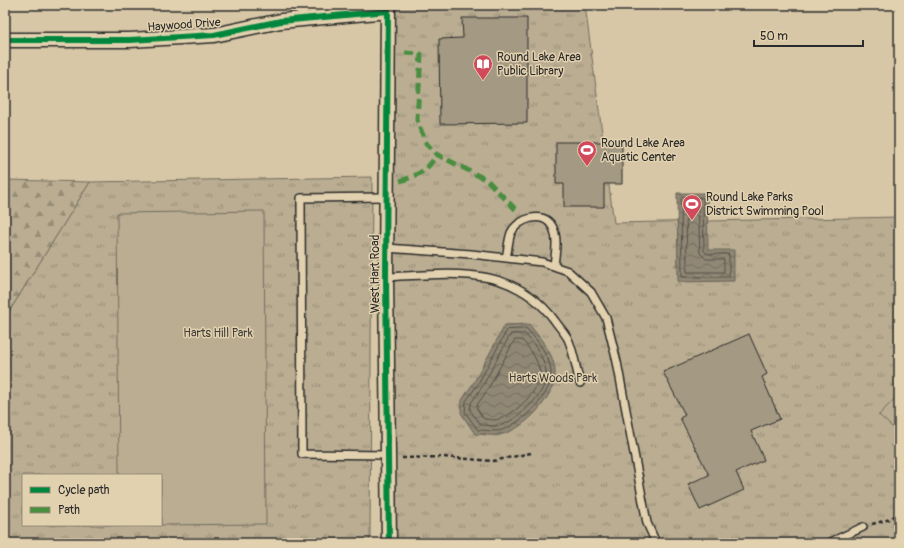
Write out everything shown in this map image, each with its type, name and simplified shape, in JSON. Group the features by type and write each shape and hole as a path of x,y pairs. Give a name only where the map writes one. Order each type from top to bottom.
{"street":[{"name":"Haywood Drive","path":"5,40 130,40 214,35 281,21 388,8"},
{"name":"West Hart Road","path":"388,8 386,277 396,457 389,543"}],"lane":[{"path":"386,197 301,198 302,454 396,457"},
{"path":"506,258 511,233 522,221 532,218 544,219 552,225 556,240 554,266"},
{"path":"386,248 542,262 568,271 591,292 606,318 617,362 647,523 656,543"},
{"path":"386,277 462,274 492,278 519,287 546,308 568,339 580,383"},
{"path":"829,543 863,527"}],"path":[{"path":"396,457 443,457 493,461 531,453"},
{"path":"863,527 887,520 899,514"}],"green space":[{"name":"Harts Woods Park","path":"388,5 585,5 614,223 899,217 899,543 387,543"},
{"name":"Harts Hill Park","path":"372,177 370,543 5,543 5,318 90,182"},
{"path":"5,180 90,182 5,318"},
{"path":"264,211 266,524 162,525 162,474 119,474 117,213"},
{"path":"899,394 899,433 879,415"},
{"path":"340,539 340,543 287,543 287,540"}],"water":[{"name":"Round Lake Parks District Swimming Pool","path":"677,193 707,193 708,250 734,250 734,281 678,282"},
{"path":"529,324 546,346 554,365 554,381 551,391 538,410 512,431 496,435 475,434 461,413 462,400 474,382 505,325"}],"building":[{"name":"Round Lake Area Public Library","path":"462,18 527,18 527,123 440,124 439,39 463,38"},
{"path":"556,142 622,142 622,184 604,184 604,207 564,207 564,184 556,184"},
{"path":"749,334 767,374 762,377 780,419 751,431 764,460 736,472 744,490 700,510 688,484 709,475 680,418 685,415 663,372"}],"marked path":[{"path":"405,53 421,54 417,120 426,143 436,154 487,180 519,213"},
{"path":"400,181 422,172 434,159 436,154"}],"cycle path":[{"path":"388,5 386,277 389,543"},
{"path":"5,40 130,40 214,35 281,21 388,11"}],"place":[{"name":"Round Lake Area Public Library","path":"483,81"},
{"name":"Round Lake Area Aquatic Center","path":"587,167"},
{"name":"Round Lake Parks District Swimming Pool","path":"692,221"}]}
